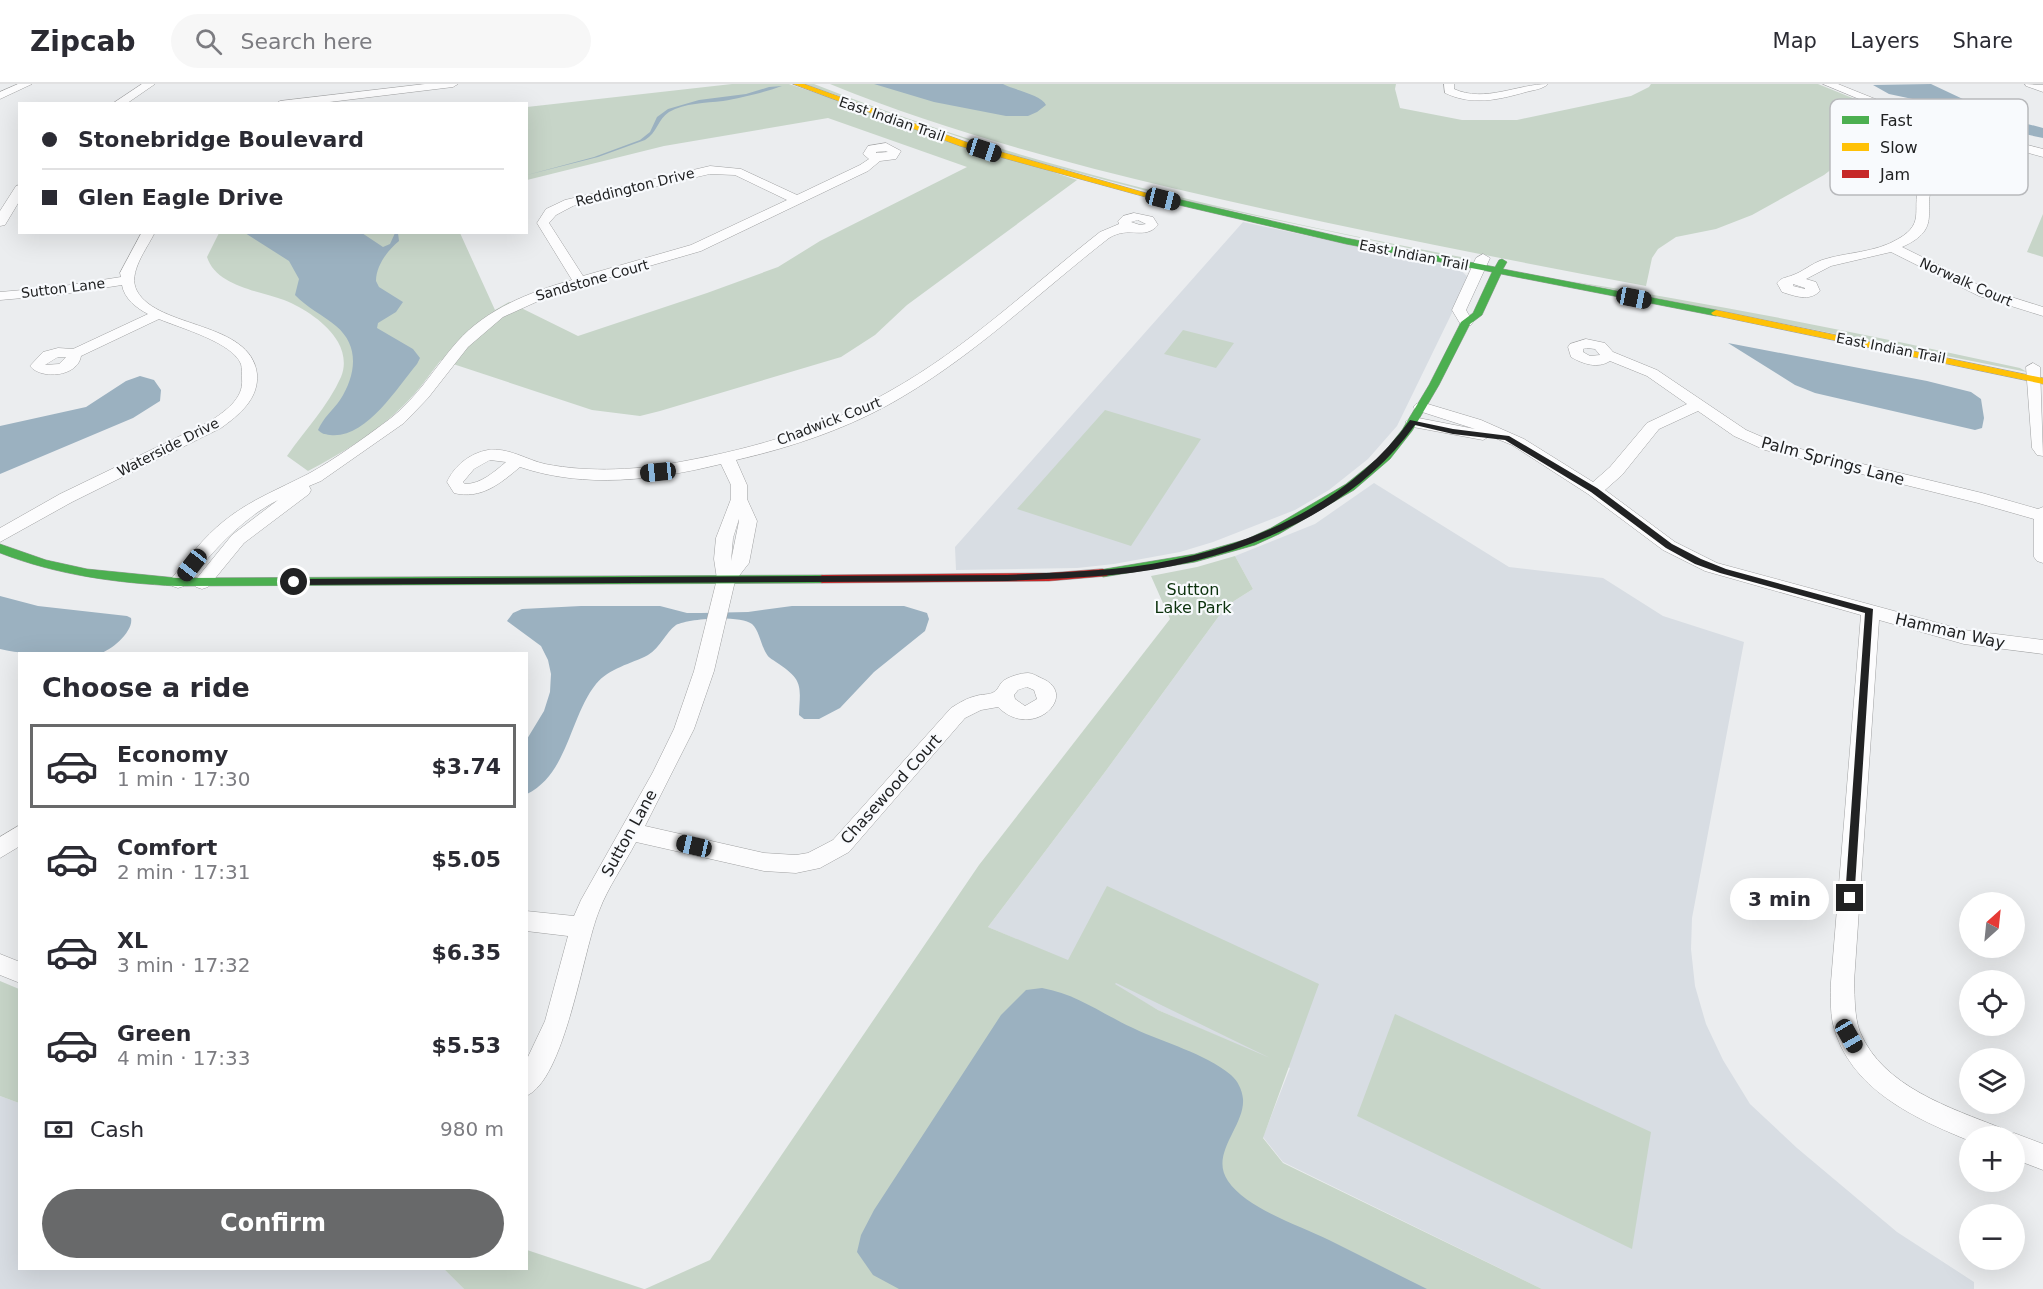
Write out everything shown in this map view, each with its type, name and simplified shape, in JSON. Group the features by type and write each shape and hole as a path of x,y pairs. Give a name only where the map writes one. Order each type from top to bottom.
{"main road":[{"name":"East Indian Trail","path":"796,84 900,123 1041,167 1269,224 1500,266 1906,351 2038,374"},
{"name":"East Indian Trail","path":"822,84 973,137 1110,176 1481,263"},
{"path":"0,548 23,558 74,570 131,579 202,583 1049,577 1114,572 1176,561 1224,550 1261,537 1320,507 1349,488 1380,463 1413,422 1466,322 1477,315 1500,266"}],"street":[{"path":"0,96 27,84"},
{"path":"120,102 150,84"},
{"path":"289,102 338,91 453,84"},
{"path":"1449,84 1449,91 1453,93 1467,98 1482,98 1542,84"},
{"path":"1828,84 1865,99"},
{"path":"2030,84 2043,89"},
{"path":"2028,152 2043,153"},
{"name":"Sandstone Court","path":"178,582 197,558 231,524 269,498 315,477 398,420 423,395 463,344 489,320 537,295 688,251 864,168 877,158"},
{"name":"Reddington Drive","path":"580,282 543,224 551,212 569,203 697,172 720,170 737,172 797,200"},
{"path":"0,222 16,186"},
{"path":"1799,280 1804,273 1829,263 1891,247 1909,238 1920,228 1925,215 1924,195"},
{"name":"Chadwick Court","path":"516,462 568,473 623,475 658,472 726,457 829,424 864,410 918,382 996,323 1104,235 1127,227"},
{"path":"126,280 128,268 147,234"},
{"name":"Norwalk Court","path":"1891,247 1984,293 2043,312"},
{"path":"1466,322 1459,310 1481,263"},
{"name":"Sutton Lane","path":"0,296 57,291 126,280"},
{"name":"Waterside Drive","path":"0,536 66,498 206,430 240,405 249,388 251,378 248,365 242,355 220,339 159,314 137,300 126,280"},
{"path":"0,304 57,291"},
{"path":"74,354 159,314"},
{"name":"Palm Springs Lane","path":"1608,355 1640,366 1740,433 1771,447 2043,515"},
{"path":"2038,374 2040,447 2043,451"},
{"path":"1594,490 1616,471 1653,426 1698,405"},
{"name":"Hamman Way","path":"1421,407 1475,423 1507,438 1594,490 1669,546 1698,562 1964,637 2043,647"},
{"name":"Hamman Way","path":"1413,422 1453,431 1507,438"},
{"name":"Sutton Lane","path":"528,1082 538,1069 557,1020 581,927 684,729 704,671 726,579 740,563 747,530 746,513 739,499 739,485 726,457"},
{"name":"Sandstone Court","path":"202,583 238,538 298,495 315,477"},
{"path":"2043,515 2043,557"},
{"path":"1870,611 1852,878 1841,999 1844,1019 1849,1036 1860,1054 1890,1086 1908,1100 1965,1126"},
{"name":"Chasewood Court","path":"630,832 764,862 796,864 812,861 841,846 958,713 976,703 1004,698"},
{"path":"0,849 18,836"},
{"path":"528,921 581,927"},
{"path":"0,964 18,972"},
{"path":"2025,1150 2043,1157"}],"shaded area":[{"path":"1243,222 1458,268 1468,277 1397,426 1368,459 1329,490 1295,510 1213,542 1180,552 1114,564 1077,568 956,570 955,547"},
{"path":"1374,483 1509,567 1603,578 1663,616 1744,642 1692,918 1691,949 1695,986 1706,1024 1723,1060 1750,1104 1797,1148 1897,1232 1974,1282 1974,1289 1542,1289 1283,1162 1263,1137 1290,1068 1158,1010 1087,969 988,927 1219,616 1234,601 1253,589 1235,556 1315,524"},
{"path":"0,1096 18,1103 18,1270 445,1270 464,1289 0,1289"}],"green space":[{"path":"732,84 789,84 1077,180 907,305 875,335 841,357 640,416 592,410 441,360 403,406 382,425 346,450 308,471 287,456 336,388 343,368 342,350 333,335 321,322 299,307 240,286 219,275 207,257 218,234 460,234 495,310 509,302 578,336 778,267 820,241 967,167 828,118 664,146 528,180 528,107"},
{"path":"804,84 814,84 972,140 1133,186 1297,224 1461,257 1465,260 1181,200 1018,157"},
{"path":"830,84 1396,84 1395,89 1400,108 1462,120 1517,120 1631,96 1651,84 1818,84 1855,99 1830,99 1830,170 1752,215 1716,229 1676,237 1658,249 1652,258 1646,286 1468,252 1231,202 1042,155 872,100"},
{"path":"2043,214 2043,257 2027,252"},
{"path":"1570,281 1852,332 2020,368 2027,372"},
{"path":"1183,330 1234,343 1216,368 1164,354"},
{"path":"1105,410 1201,439 1131,546 1017,509"},
{"name":"Sutton Lake Park","path":"1235,556 1253,589 1234,601 1219,616 988,927 1068,960 1107,886 1319,984 1263,1138 1283,1163 1542,1289 645,1289 710,1260 979,865 1170,619 1151,576 1197,567","holes":["1116,983 1270,1058 1158,1010"]},
{"path":"0,981 18,989 18,1103 0,1096"},
{"path":"1395,1014 1651,1132 1632,1249 1357,1116"},
{"path":"528,1250 644,1289 464,1289 445,1270 528,1270"}],"water":[{"path":"874,84 1003,84 1039,98 1046,105 1028,116 1006,116 934,102"},
{"path":"1931,84 1963,99 1912,99 1889,94 1873,85"},
{"path":"782,86 738,98 675,109 662,118 652,134 645,140 598,157 528,175 594,157 640,140 650,132 657,117 668,109 699,100 746,94 769,87"},
{"path":"2028,124 2043,128 2043,138 2028,135"},
{"path":"247,234 364,234 383,247 390,244 395,234 398,234 399,241 383,259 376,275 376,281 379,287 403,302 396,312 378,323 377,328 413,349 420,358 390,399 368,421 343,434 323,434 318,430 340,400 350,381 353,361 349,342 336,326 295,295 299,279 289,261"},
{"path":"1728,343 1927,381 1971,392 1981,399 1984,418 1982,428 1975,430 1815,393 1795,385"},
{"path":"140,376 154,380 161,390 160,401 133,418 0,474 0,426 86,407 126,381"},
{"path":"0,596 38,606 131,618 126,634 103,652 18,652 0,649"},
{"path":"660,606 687,613 701,613 748,612 792,606 904,606 927,613 929,619 925,631 874,672 840,708 819,719 804,719 799,715 800,691 797,680 767,655 752,624 737,619 715,618 676,625 648,655 614,670 596,684 587,697 560,759 541,785 528,793 528,737 544,711 550,692 551,674 548,660 541,646 507,621 513,613 522,609"},
{"path":"1042,988 1067,995 1146,1034 1209,1060 1231,1075 1238,1083 1243,1099 1239,1119 1225,1150 1223,1171 1237,1191 1260,1208 1427,1289 899,1289 873,1275 857,1252 861,1235 874,1210 1001,1015 1026,990"}],"traffic: fast":[{"path":"1156,197 1346,241 1716,313"},
{"path":"1103,573 1195,558 1251,542 1275,531 1350,487 1386,457 1407,431 1434,385 1466,322 1477,315 1502,262"},
{"path":"0,548 21,557 65,569 131,579 177,582 822,579"}],"traffic: slow":[{"path":"797,84 963,144 1156,197"},
{"path":"1716,313 2043,381"}],"traffic: jam":[{"path":"822,579 1049,577 1103,573"}],"route":[{"path":"294,582 1007,578 1114,572 1224,550 1277,530 1320,507 1359,481 1380,463 1413,422 1453,431 1507,438 1518,442 1594,490 1652,535 1698,562 1870,611 1850,898"}]}
